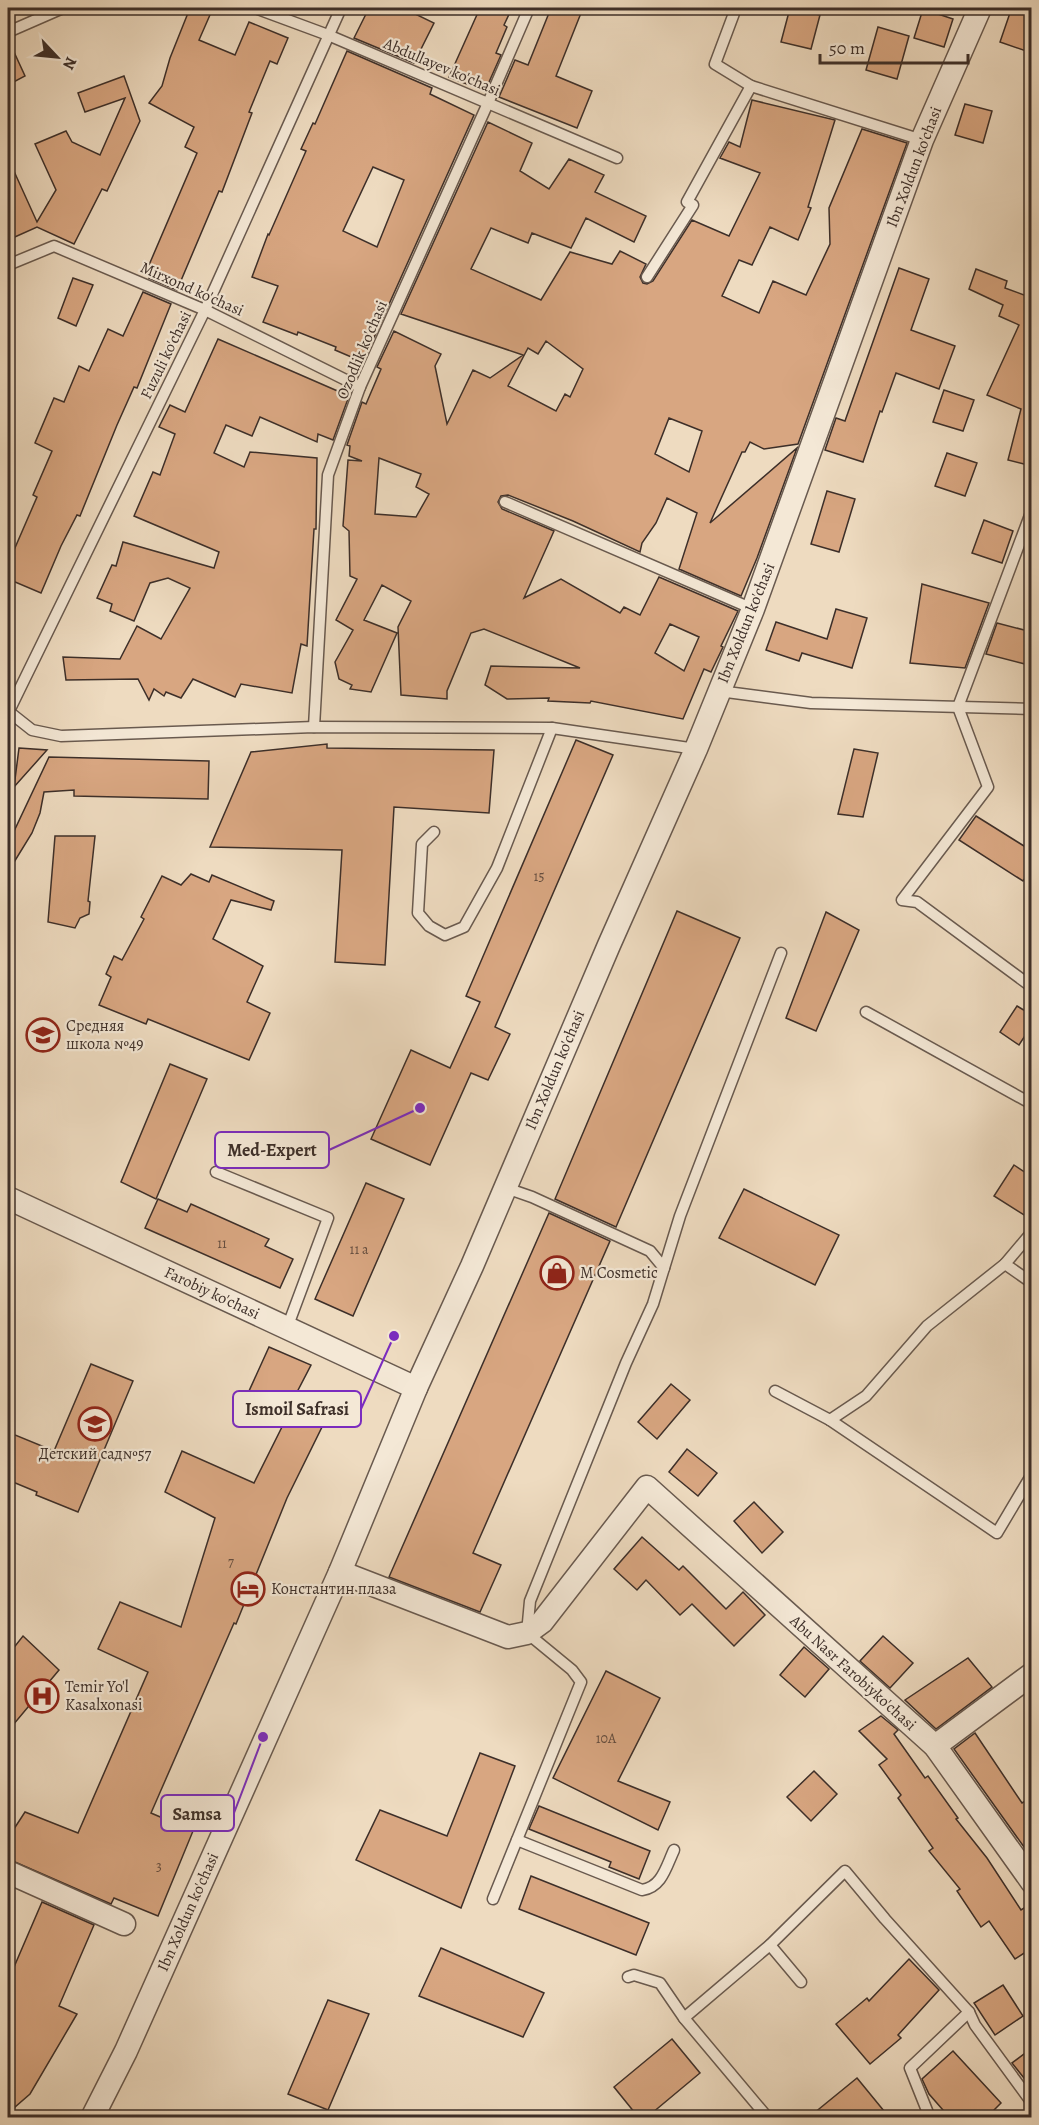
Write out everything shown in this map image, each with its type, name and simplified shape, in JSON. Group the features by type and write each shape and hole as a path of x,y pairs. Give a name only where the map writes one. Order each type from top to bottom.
{"street":[{"name":"Ibn Xoldun ko'chasi","path":"92,2118 126,2051 340,1572 416,1388 506,1188 609,945 696,749 753,609 922,140 980,8"},
{"name":"Farobiy ko'chasi","path":"8,1198 416,1388"},
{"name":"Abu Nasr Farobiyko'chasi","path":"527,1633 542,1622 647,1487 935,1746 1032,1882"},
{"path":"340,1572 508,1637 527,1633"},
{"path":"935,1746 1032,1674"},
{"path":"8,1872 124,1924"}],"lane":[{"path":"8,32 63,8"},
{"name":"Abdullayev ko'chasi","path":"255,8 328,35 616,158"},
{"name":"Fuzuli ko'chasi","path":"8,711 205,310 341,8"},
{"name":"Ozodlik ko'chasi","path":"314,727 328,475 360,387 529,8"},
{"path":"736,8 715,64 751,86 922,140"},
{"path":"647,276 693,205 687,202 751,86"},
{"name":"Mirxond ko'chasi","path":"8,265 54,246 205,310 360,387"},
{"path":"505,502 753,609"},
{"path":"1032,510 958,707 988,787 902,900 917,902 1032,987"},
{"path":"719,691 811,703 1032,709"},
{"path":"8,711 32,730 61,736 314,727 552,728 696,749"},
{"path":"434,832 422,844 418,913 429,926 445,935 464,927 497,868 552,728"},
{"path":"493,1899 581,1682 572,1670 527,1633 530,1601 626,1363 653,1304 680,1216 781,954"},
{"path":"866,1012 1032,1104"},
{"path":"216,1172 328,1218 287,1328"},
{"path":"506,1188 532,1197 650,1251 664,1268"},
{"path":"830,1420 866,1396 927,1326 1005,1264 1032,1232"},
{"path":"1005,1264 1032,1283"},
{"path":"775,1391 830,1420 996,1533 1032,1474"},
{"path":"517,1840 642,1890 651,1889 660,1881 674,1850"},
{"path":"684,2018 770,1945 845,1871 969,2012 975,2025 1032,2103"},
{"path":"770,1945 801,1982"},
{"path":"628,1977 634,1975 660,1983 684,2018 768,2118"},
{"path":"932,2118 910,2068 969,2012"},
{"path":"1026,2118 1032,2112"}],"building":[{"path":"190,8 213,8 199,40 235,55 249,22 288,38 277,64 270,61 249,112 252,113 222,192 219,191 177,290 149,278 154,267 149,265 197,153 185,147 194,127 149,103 162,86 170,58"},
{"path":"369,8 403,8 434,23 414,63 354,38"},
{"path":"480,8 512,8 504,25 507,27 496,53 501,55 485,91 449,77"},
{"path":"551,8 583,8 556,76 592,91 577,128 499,97 515,60 528,65"},
{"path":"790,8 820,15 811,49 781,42"},
{"path":"923,9 953,19 944,47 914,38"},
{"path":"1011,10 1032,17 1032,53 1000,42"},
{"path":"878,27 909,36 897,79 866,70"},
{"path":"8,39 25,76 8,85"},
{"path":"347,51 432,88 430,94 474,115 363,362 335,350 336,347 298,332 297,335 263,322 278,286 252,277 268,234 306,151 301,149 313,123 315,124","holes":["373,167 404,180 377,247 343,231"]},
{"path":"124,76 140,121 107,191 102,189 74,244 37,227 8,240 8,158 37,222 56,190 35,144 66,131 72,142 100,155 125,98 85,112 78,93"},
{"path":"752,100 835,120 808,207 811,208 798,240 770,227 752,265 739,260 722,296 759,313 773,281 806,295 830,244 829,208 862,129 907,143 798,444 764,449 750,442 745,452 742,452 710,523 797,448 741,596 679,569 697,513 667,498 656,523 642,543 640,552 573,521 508,495 501,496 498,502 502,509 554,531 524,598 561,579 620,613 624,607 640,615 659,577 738,611 711,672 704,669 683,719 591,701 590,703 548,701 549,698 507,699 485,685 491,666 580,668 484,629 471,633 447,691 447,699 401,695 398,627 411,601 382,585 364,620 397,633 371,692 350,689 352,685 339,679 335,662 353,630 336,620 357,579 350,576 349,531 343,526 348,460 362,461 349,456 350,446 347,445 362,402 366,404 381,369 377,367 394,331 441,354 435,366 447,424 473,370 490,378 523,355 401,314 488,122 532,143 520,171 549,189 569,159 604,175 595,192 646,216 634,242 586,218 571,248 532,233 528,243 491,228 471,269 541,300 570,252 612,264 620,251 646,264 640,277 643,283 647,284 653,281 692,220 729,236 760,173 720,158 729,142 740,147","holes":["546,341 583,369 570,397 565,394 556,411 508,386 528,348 538,354","669,418 702,431 689,472 655,454","379,458 421,474 416,487 429,494 416,517 375,514","670,624 699,637 684,671 655,653"]},
{"path":"965,104 992,111 983,143 955,135"},
{"path":"899,268 929,279 911,330 955,346 939,389 896,373 863,462 825,450 836,418 845,421"},
{"path":"976,269 1007,281 1005,288 1032,298 1032,466 1008,460 1021,409 987,395 1019,325 999,316 1003,305 969,289"},
{"path":"73,278 93,285 76,326 58,318"},
{"path":"143,292 171,304 137,388 134,387 117,425 80,516 77,515 61,546 41,593 8,579 8,564 37,497 33,495 52,451 35,443 54,398 64,402 79,366 89,371 108,329 123,336"},
{"path":"218,339 349,396 333,440 318,434 317,442 260,417 252,436 226,425 214,453 244,467 250,452 317,458 316,529 314,529 307,646 301,644 292,693 241,684 235,697 193,679 181,698 166,692 164,696 154,689 149,700 138,679 66,680 63,657 120,659 137,626 161,639 190,588 168,578 150,583 134,621 110,611 112,604 97,598 112,565 116,566 123,542 214,568 219,552 134,516 153,472 160,475 175,434 159,427 170,405 185,412"},
{"path":"944,390 974,400 963,431 933,422"},
{"path":"947,453 977,463 965,496 935,486"},
{"path":"827,491 855,499 839,552 811,544"},
{"path":"984,520 1013,531 1002,563 972,553"},
{"path":"922,584 989,603 965,668 910,663"},
{"path":"836,609 867,618 852,668 802,653 799,661 766,650 776,622 827,639"},
{"path":"997,623 1032,632 1025,664 986,654"},
{"path":"576,740 613,755 495,1027 510,1034 488,1080 471,1073 430,1165 371,1139 411,1050 450,1068 480,1002 466,996"},
{"path":"327,744 327,748 494,750 489,813 394,807 385,965 335,962 342,850 210,847 251,752"},
{"path":"19,748 47,750 14,787"},
{"path":"854,749 878,753 863,817 838,814"},
{"path":"49,757 209,761 208,799 74,796 74,790 44,792 40,813 32,833 8,872 8,844"},
{"path":"976,816 1032,851 1032,868 1023,881 959,840"},
{"path":"55,836 95,836 88,901 90,902 89,914 80,918 75,928 48,922"},
{"path":"191,874 209,882 212,875 274,901 271,910 231,900 213,939 263,966 247,1002 270,1013 249,1060 148,1019 146,1024 99,1005 111,977 106,974 114,956 122,960 144,919 141,917 162,876 181,885"},
{"path":"677,911 740,938 616,1227 555,1199"},
{"path":"826,912 859,930 816,1031 786,1018"},
{"path":"1017,1006 1032,1015 1032,1025 1019,1045 1000,1032"},
{"path":"170,1064 207,1079 156,1199 121,1182"},
{"path":"1014,1165 1032,1177 1032,1220 994,1196"},
{"path":"366,1183 404,1199 353,1316 315,1299"},
{"path":"744,1189 839,1235 815,1285 719,1238"},
{"path":"158,1199 187,1212 191,1204 269,1239 265,1246 293,1259 280,1288 145,1228"},
{"path":"549,1213 610,1241 473,1553 501,1565 480,1612 389,1577"},
{"path":"269,1347 311,1365 282,1421 244,1402"},
{"path":"91,1364 133,1381 78,1512 36,1495 37,1492 8,1480 8,1432 54,1451"},
{"path":"671,1384 690,1400 657,1439 638,1422"},
{"path":"290,1411 322,1427 287,1498 236,1624 234,1623 151,1813 193,1831 158,1916 114,1898 111,1904 8,1859 8,1838 25,1812 78,1833 148,1672 98,1649 120,1602 181,1627 215,1518 165,1492 182,1451 254,1483"},
{"path":"687,1449 717,1473 698,1496 669,1472"},
{"path":"754,1502 783,1532 762,1553 734,1521"},
{"path":"642,1537 679,1570 683,1566 726,1609 743,1592 765,1615 734,1646 692,1604 680,1615 646,1580 637,1590 614,1569"},
{"path":"23,1636 59,1670 8,1731 8,1655"},
{"path":"883,1636 913,1663 890,1688 860,1661"},
{"path":"804,1647 829,1669 805,1697 780,1675"},
{"path":"968,1658 992,1687 936,1729 905,1700"},
{"path":"606,1671 660,1698 618,1781 670,1802 658,1830 553,1778"},
{"path":"881,1716 898,1730 894,1734 925,1778 928,1776 1021,1910 1032,1903 1032,1948 1015,1959 989,1921 981,1927 957,1891 960,1889 929,1851 933,1848 898,1798 901,1795 879,1765 887,1759 859,1731"},
{"path":"975,1733 1022,1803 1032,1797 1032,1842 1024,1847 954,1749"},
{"path":"480,1753 515,1766 461,1908 356,1860 380,1810 447,1836"},
{"path":"814,1771 837,1794 811,1821 787,1797"},
{"path":"539,1806 650,1851 639,1879 609,1867 611,1862 529,1829"},
{"path":"531,1876 649,1923 636,1955 519,1909"},
{"path":"42,1902 94,1925 59,2006 77,2014 30,2094 8,2113 8,1981"},
{"path":"441,1948 544,1993 523,2037 419,1996"},
{"path":"909,1959 939,1990 898,2035 901,2038 870,2064 836,2024 867,1998 869,2001"},
{"path":"1003,1985 1023,2016 995,2035 974,2003"},
{"path":"328,2000 369,2014 328,2110 288,2094"},
{"path":"672,2039 700,2073 646,2118 639,2118 614,2087"},
{"path":"1032,2048 1032,2088 1012,2063"},
{"path":"953,2051 1001,2103 986,2118 950,2118 929,2094 922,2079"},
{"path":"857,2078 884,2111 876,2118 808,2118"}],"place":[{"name":"Средняя школа №49","path":"43,1035"},
{"name":"Med-Expert","path":"420,1108"},
{"name":"M Cosmetic","path":"557,1273"},
{"name":"Ismoil Safrasi","path":"394,1336"},
{"name":"Детский сад№57","path":"95,1424"},
{"name":"Константин плаза","path":"248,1589"},
{"name":"Temir Yo'l Kasalxonasi","path":"42,1696"},
{"name":"Samsa","path":"263,1737"}]}
